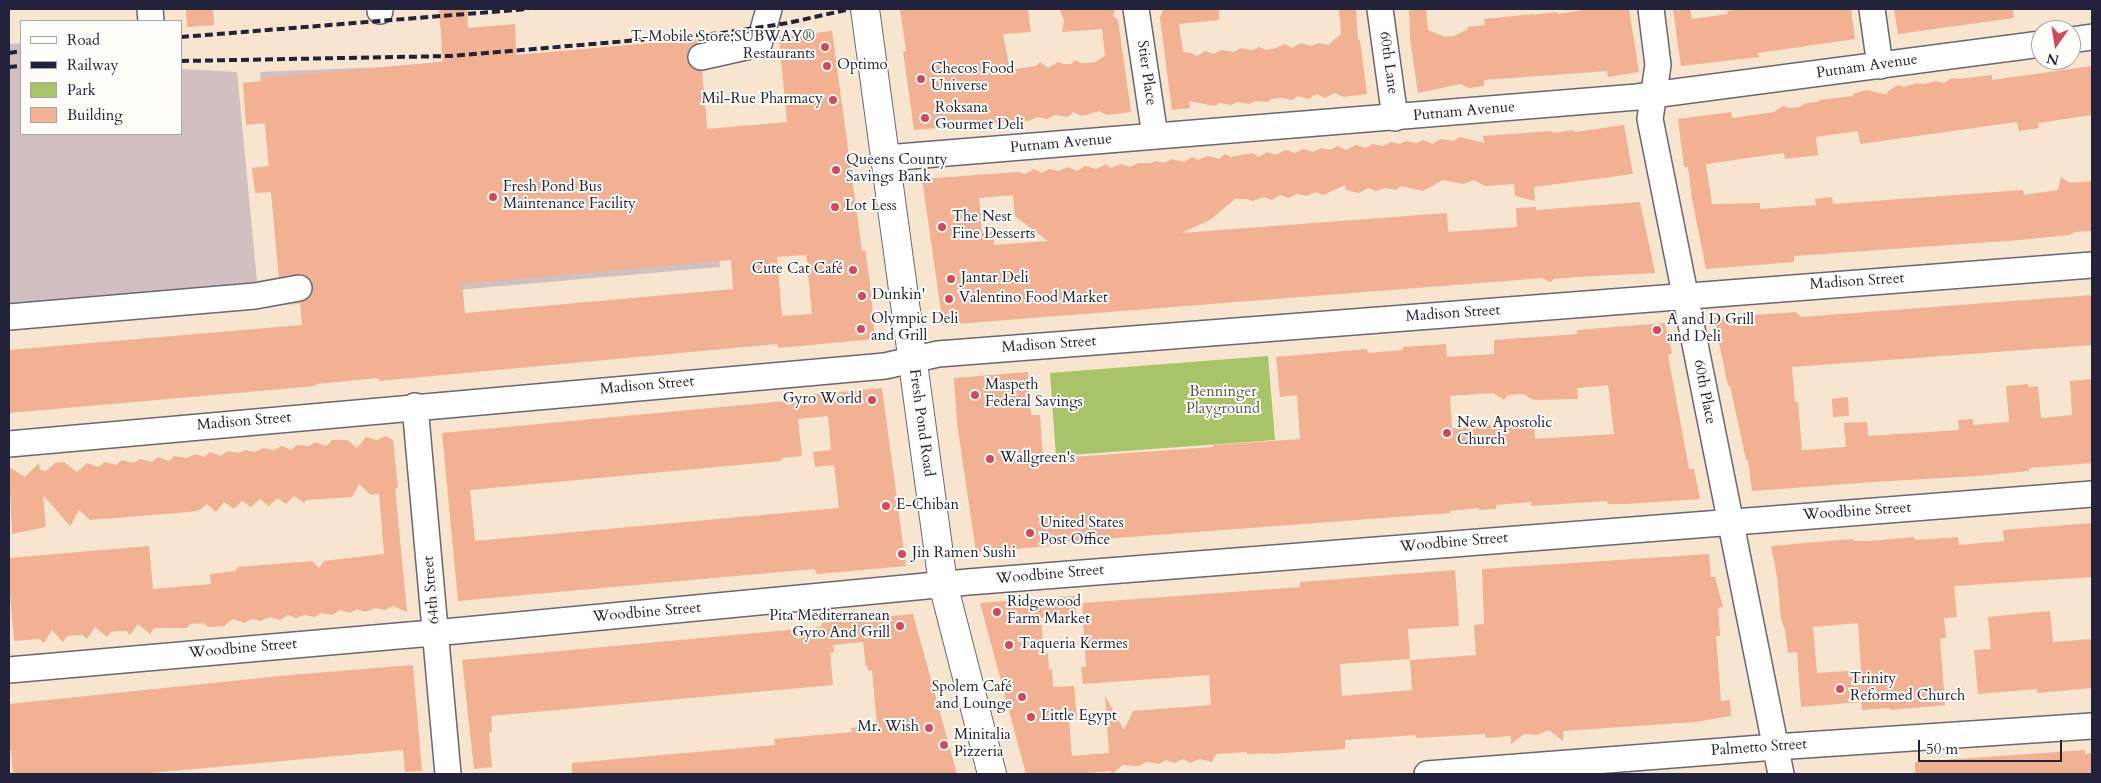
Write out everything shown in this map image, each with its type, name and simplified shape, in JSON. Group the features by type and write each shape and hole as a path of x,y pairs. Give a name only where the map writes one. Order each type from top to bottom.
{"main road":[{"name":"Fresh Pond Road","path":"865,9 942,584 992,774"}],"street":[{"path":"701,58 759,44 769,9"},
{"name":"Stier Place","path":"1136,9 1155,136"},
{"name":"60th Lane","path":"1380,9 1395,118"},
{"name":"60th Place","path":"1651,9 1658,65 1650,118 1781,774"},
{"path":"1872,9 1880,66"},
{"name":"Putnam Avenue","path":"886,158 1395,118 1653,95 2031,45"},
{"name":"Madison Street","path":"9,444 415,406 885,366 938,354 2092,264"},
{"path":"9,316 255,296 298,288"},
{"name":"64th Street","path":"415,406 448,774"},
{"name":"Woodbine Street","path":"9,670 436,633 942,584 2092,494"},
{"name":"Palmetto Street","path":"1427,774 1776,747 2092,726"}],"shaded area":[{"name":"Fresh Pond Bus Maintenance Facility","path":"699,39 720,267 9,329 9,44 20,43 20,135 182,135 182,69 237,72 257,281 279,277 260,72 383,67"}],"green space":[{"name":"Benninger Playground","path":"1268,356 1275,440 1056,456 1050,373"}],"building":[{"path":"213,9 214,25 187,27 186,10"},
{"path":"439,9 467,9 468,28 515,24 516,55 699,39 700,43 692,46 687,52 687,60 691,67 702,71 707,129 787,122 779,37 832,31 862,251 865,250 870,283 875,339 779,348 777,344 379,381 379,378 316,384 316,386 9,413 9,350 302,325 300,302 309,299 313,292 313,285 310,278 303,274 279,277 271,192 255,193 252,168 269,166 265,123 246,125 243,83 261,81 261,78 443,62","holes":["806,255 812,314 782,316 777,257","731,260 733,289 465,313 462,284"]},
{"path":"900,9 1028,9 1031,32 1003,34 1010,70 1036,66 1040,62 1048,68 1058,62 1071,64 1075,60 1081,63 1095,62 1105,56 1102,29 1062,32 1064,20 1059,9 1115,9 1113,16 1118,20 1131,112 1107,115 1099,111 1082,116 1073,112 1068,117 1055,115 1047,119 1038,117 1028,121 1011,120 914,130 903,51 906,51"},
{"path":"1163,9 1219,9 1219,20 1179,24 1183,52 1197,56 1205,51 1214,54 1221,50 1234,52 1241,48 1252,50 1259,47 1266,50 1285,44 1292,48 1301,43 1311,46 1319,43 1328,45 1341,34 1339,9 1356,9 1358,40 1360,40 1367,94 1344,97 1335,93 1325,98 1317,94 1308,99 1298,96 1292,100 1282,98 1271,99 1268,102 1256,101 1249,104 1238,102 1231,105 1220,103 1214,106 1189,101 1190,108 1172,110 1160,18"},
{"path":"1409,9 1426,9 1428,30 1445,37 1454,36 1468,29 1467,27 1485,25 1484,19 1557,12 1558,14 1590,9 1629,9 1639,72 1608,77 1607,71 1484,80 1484,86 1469,88 1460,84 1418,93 1410,39"},
{"path":"1673,9 1690,9 1692,19 1728,14 1727,11 1740,9 1851,9 1855,39 1758,53 1759,57 1681,66"},
{"path":"1894,9 2013,9 2014,18 1898,34"},
{"path":"2092,66 2092,115 2038,123 2039,128 2019,131 2017,122 1860,144 1858,131 1816,137 1818,155 1785,159 1784,153 1706,164 1712,204 1760,203 1760,209 1816,205 1815,199 1832,197 1833,204 2023,190 2024,195 2058,190 2061,177 2070,183 2092,181 2092,231 2020,240 1794,256 1794,262 1706,269 1692,199 1688,167 1684,167 1678,119 1731,112 1732,118 1774,112 1783,106 1790,108 1799,107 1806,103 1819,102 1819,100 1853,96 1853,94 1866,90 1888,95 1887,92 1898,85 1904,87 1917,83 1924,84 1936,81 1944,83 1952,78 1992,75 1992,80 2063,70 2081,70 2081,68"},
{"path":"1624,125 1633,174 1534,187 1535,201 1515,196 1514,184 1485,186 1474,180 1463,184 1443,180 1423,191 1401,186 1396,190 1385,188 1376,191 1368,188 1359,193 1346,190 1345,185 1323,195 1315,192 1307,196 1297,194 1289,198 1280,195 1272,200 1263,197 1253,201 1235,199 1210,220 1181,233 1447,213 1448,232 1517,227 1516,208 1536,207 1536,210 1640,202 1655,273 1577,277 1554,279 1550,282 1542,278 943,325 922,179 1018,172 1025,174 1034,169 1042,173 1049,169 1058,171 1068,167 1077,171 1085,166 1096,169 1106,164 1110,168 1121,164 1130,167 1139,163 1156,161 1164,163 1172,159 1185,162 1192,157 1198,160 1208,156 1219,159 1225,154 1231,157 1252,153 1259,157 1267,152 1275,155 1286,150 1295,153 1304,149 1313,152 1321,148 1330,150 1338,146 1346,150 1356,145 1366,148 1372,144 1383,146 1391,142 1400,144 1406,141 1417,143 1423,140 1433,144 1440,139 1453,141 1460,137 1484,143 1483,136 1552,131 1553,133 1574,130 1575,132","holes":["1013,195 1015,216 1048,241 994,245 993,232 982,233 979,198"]},
{"path":"2092,295 2092,345 1792,367 1795,402 1798,402 1802,450 1846,447 1844,423 1867,422 1868,436 1959,430 1958,420 1973,419 1973,425 2009,422 2006,386 2028,384 2028,387 2038,386 2041,418 2072,415 2070,381 2092,379 2092,463 2029,468 2029,471 1978,476 1752,491 1748,460 1746,460 1730,386 1728,386 1714,318 1796,312 1801,317"},
{"path":"1665,323 1672,353 1668,355 1689,469 1694,469 1700,499 1627,504 1608,504 1607,501 1531,506 1531,502 1496,505 1496,509 1479,510 1479,508 1450,511 1450,513 1050,543 1050,546 976,552 957,423 954,378 1028,372 1031,415 1040,415 1043,459 1213,447 1213,445 1300,439 1297,395 1280,397 1276,357 1367,349 1368,353 1403,350 1403,347 1446,344 1447,357 1494,354 1494,340 1577,334 1577,330","holes":["1608,385 1614,434 1535,439 1534,422 1452,428 1450,396 1493,393 1504,400 1508,395 1523,394 1534,400 1578,399 1577,388"]},
{"path":"882,388 906,566 817,574 814,569 458,601 442,433 786,401 787,397","holes":["828,416 831,450 813,452 815,467 834,465 839,508 475,541 470,490 781,461 781,458 802,456 798,419"]},
{"path":"1848,397 1849,416 1833,417 1832,399"},
{"path":"386,436 393,440 398,488 395,488 407,612 393,606 385,610 375,608 365,612 357,609 350,613 340,610 332,615 321,613 315,617 304,615 296,618 288,615 280,620 270,617 260,621 252,619 244,623 233,619 224,626 208,627 204,623 190,624 187,628 154,628 150,634 138,624 130,635 126,631 118,631 111,632 107,637 95,627 87,639 82,635 67,636 63,642 52,630 44,643 39,639 14,641 9,583 9,558 149,546 153,589 211,584 210,574 235,571 238,567 312,561 319,568 324,561 384,554 379,494 371,495 359,484 352,497 306,500 304,503 294,496 286,504 277,498 269,506 260,499 251,507 242,501 234,509 224,502 216,512 207,504 200,510 189,512 90,520 79,510 70,526 43,495 46,527 12,534 9,467 25,477 39,463 40,470 46,471 55,463 64,462 77,472 87,463 98,467 105,462 116,465 122,460 134,463 140,459 152,462 158,457 169,461 174,456 187,458 195,454 204,457 210,452 220,456 228,451 238,453 246,450 255,452 263,448 273,450 282,446 291,450 297,445 309,446 315,442 326,446 332,440 347,440 357,448 366,437 377,440"},
{"path":"2092,523 2092,577 1954,586 1957,617 1944,618 1946,638 1940,638 1945,705 1890,710 1890,708 1862,710 1861,702 1801,707 1797,652 1788,653 1785,630 1781,619 1777,576 1771,546 1853,539 1853,541 1870,541 1914,537 1915,540 1958,537 1959,545 2004,541 2003,530","holes":["1858,623 1861,670 1817,673 1813,627"]},
{"path":"1709,554 1711,577 1715,577 1723,607 1718,608 1720,636 1716,636 1721,701 1730,700 1731,716 1695,722 1563,731 1563,741 1549,730 1537,735 1524,734 1511,744 1511,736 1486,738 1485,734 1416,738 1416,735 1345,740 1345,749 1270,754 1247,754 1247,752 1216,754 1212,762 1200,759 1190,763 1184,759 1174,763 1166,760 1159,764 1147,762 1139,766 1122,765 1113,774 1111,774 1111,771 1077,774 1026,774 980,603 1075,596 1076,615 1041,618 1044,653 1048,653 1049,670 1052,669 1053,687 1074,686 1077,720 1069,720 1072,756 1109,753 1105,696 1124,730 1133,711 1211,705 1209,675 1083,684 1081,667 1086,667 1082,603 1300,587 1300,582 1455,570 1459,626 1408,629 1410,659 1340,664 1342,696 1412,690 1410,660 1476,655 1474,625 1484,624 1482,569"},
{"path":"2050,611 2053,642 2092,639 2092,688 2037,693 2037,689 1978,694 1974,650 1991,649 1988,617"},
{"path":"913,614 957,774 572,774 572,763 775,745 774,739 852,732 851,728 877,725 872,670 868,671 868,667 866,667 863,642 833,645 834,652 830,653 833,685 491,716 492,732 489,733 492,767 474,769 462,660 821,627 822,623"},
{"path":"413,665 422,771 405,772 403,750 140,774 13,774 11,751 9,751 9,704 290,675"},
{"path":"2085,750 2085,754 2091,753 2092,774 1915,774 1915,762"}],"railway":[{"path":"182,37 528,9"},
{"path":"182,61 451,56 722,33 788,23 850,9"},
{"path":"9,53 20,51"},
{"path":"9,67 20,66"}],"place":[{"name":"T-Mobile Store;SUBWAY® Restaurants","path":"825,47"},
{"name":"Optimo","path":"827,66"},
{"name":"Checos Food Universe","path":"921,79"},
{"name":"Mil-Rue Pharmacy","path":"833,100"},
{"name":"Roksana Gourmet Deli","path":"925,118"},
{"name":"Queens County Savings Bank","path":"836,170"},
{"name":"Fresh Pond Bus Maintenance Facility","path":"493,197"},
{"name":"Lot Less","path":"835,207"},
{"name":"The Nest Fine Desserts","path":"942,227"},
{"name":"Cute Cat Café","path":"853,270"},
{"name":"Jantar Deli","path":"951,279"},
{"name":"Dunkin'","path":"862,296"},
{"name":"Valentino Food Market","path":"949,299"},
{"name":"Olympic Deli and Grill","path":"861,329"},
{"name":"A and D Grill and Deli","path":"1657,330"},
{"name":"Maspeth Federal Savings","path":"975,395"},
{"name":"Gyro World","path":"872,400"},
{"name":"New Apostolic Church","path":"1447,433"},
{"name":"Wallgreen's","path":"990,459"},
{"name":"E-Chiban","path":"886,506"},
{"name":"United States Post Office","path":"1030,533"},
{"name":"Jin Ramen Sushi","path":"902,554"},
{"name":"Ridgewood Farm Market","path":"997,612"},
{"name":"Pita Mediterranean Gyro And Grill","path":"900,626"},
{"name":"Taqueria Kermes","path":"1009,645"},
{"name":"Trinity Reformed Church","path":"1840,689"},
{"name":"Spolem Café and Lounge","path":"1022,697"},
{"name":"Little Egypt","path":"1031,717"},
{"name":"Mr. Wish","path":"929,728"},
{"name":"Minitalia Pizzeria","path":"944,745"}]}
